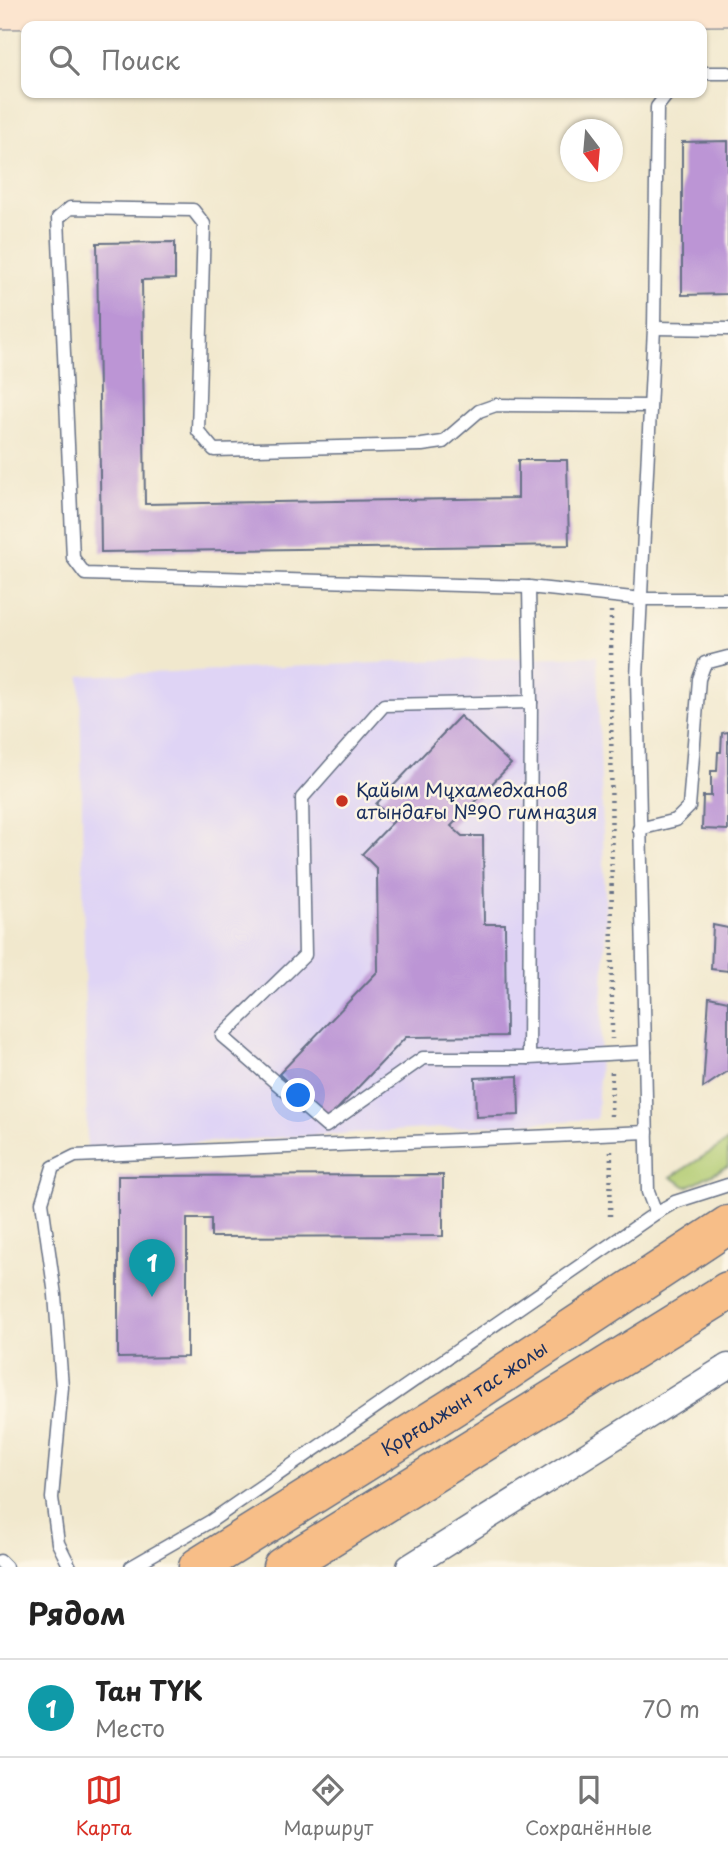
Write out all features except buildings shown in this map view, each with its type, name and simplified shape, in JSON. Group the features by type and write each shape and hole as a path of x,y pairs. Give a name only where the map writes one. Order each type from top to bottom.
{"main road":[{"path":"0,10 728,7"},
{"name":"Қорғалжын тас жолы","path":"198,1567 453,1407 728,1225"},
{"path":"282,1567 728,1291"}],"street":[{"path":"409,1567 728,1366"}],"lane":[{"path":"707,73 728,73"},
{"path":"656,1213 648,1192 637,677 654,327 657,107 664,98"},
{"path":"650,406 496,405 479,411 443,442 422,445 214,450 198,431 204,223 193,210 70,208 58,218 73,558 85,574 529,587 642,599 728,599"},
{"path":"654,327 728,328"},
{"path":"529,587 529,1058"},
{"path":"639,829 676,820 689,807 699,679 705,663 728,657"},
{"path":"531,702 384,705 302,798 305,955 222,1036 326,1126 423,1058 529,1058 645,1052"},
{"path":"70,1567 58,1543 52,1498 62,1387 55,1295 41,1202 53,1167 75,1156 647,1132"},
{"path":"131,1567 211,1521 656,1213 675,1202 728,1185"},
{"path":"0,1561 6,1567"}],"path":[{"path":"610,1216 611,596"}],"shaded area":[{"name":"Қайым Мұхамедханов атындағы №90 гимназия","path":"597,656 606,925 597,1119 87,1149 80,676"}],"green space":[{"path":"728,1141 728,1166 687,1187 671,1177"}],"place":[{"name":"Қайым Мұхамедханов атындағы №90 гимназия","path":"342,801"},
{"name":"Тан ТҮК","path":"152,1297"}]}
